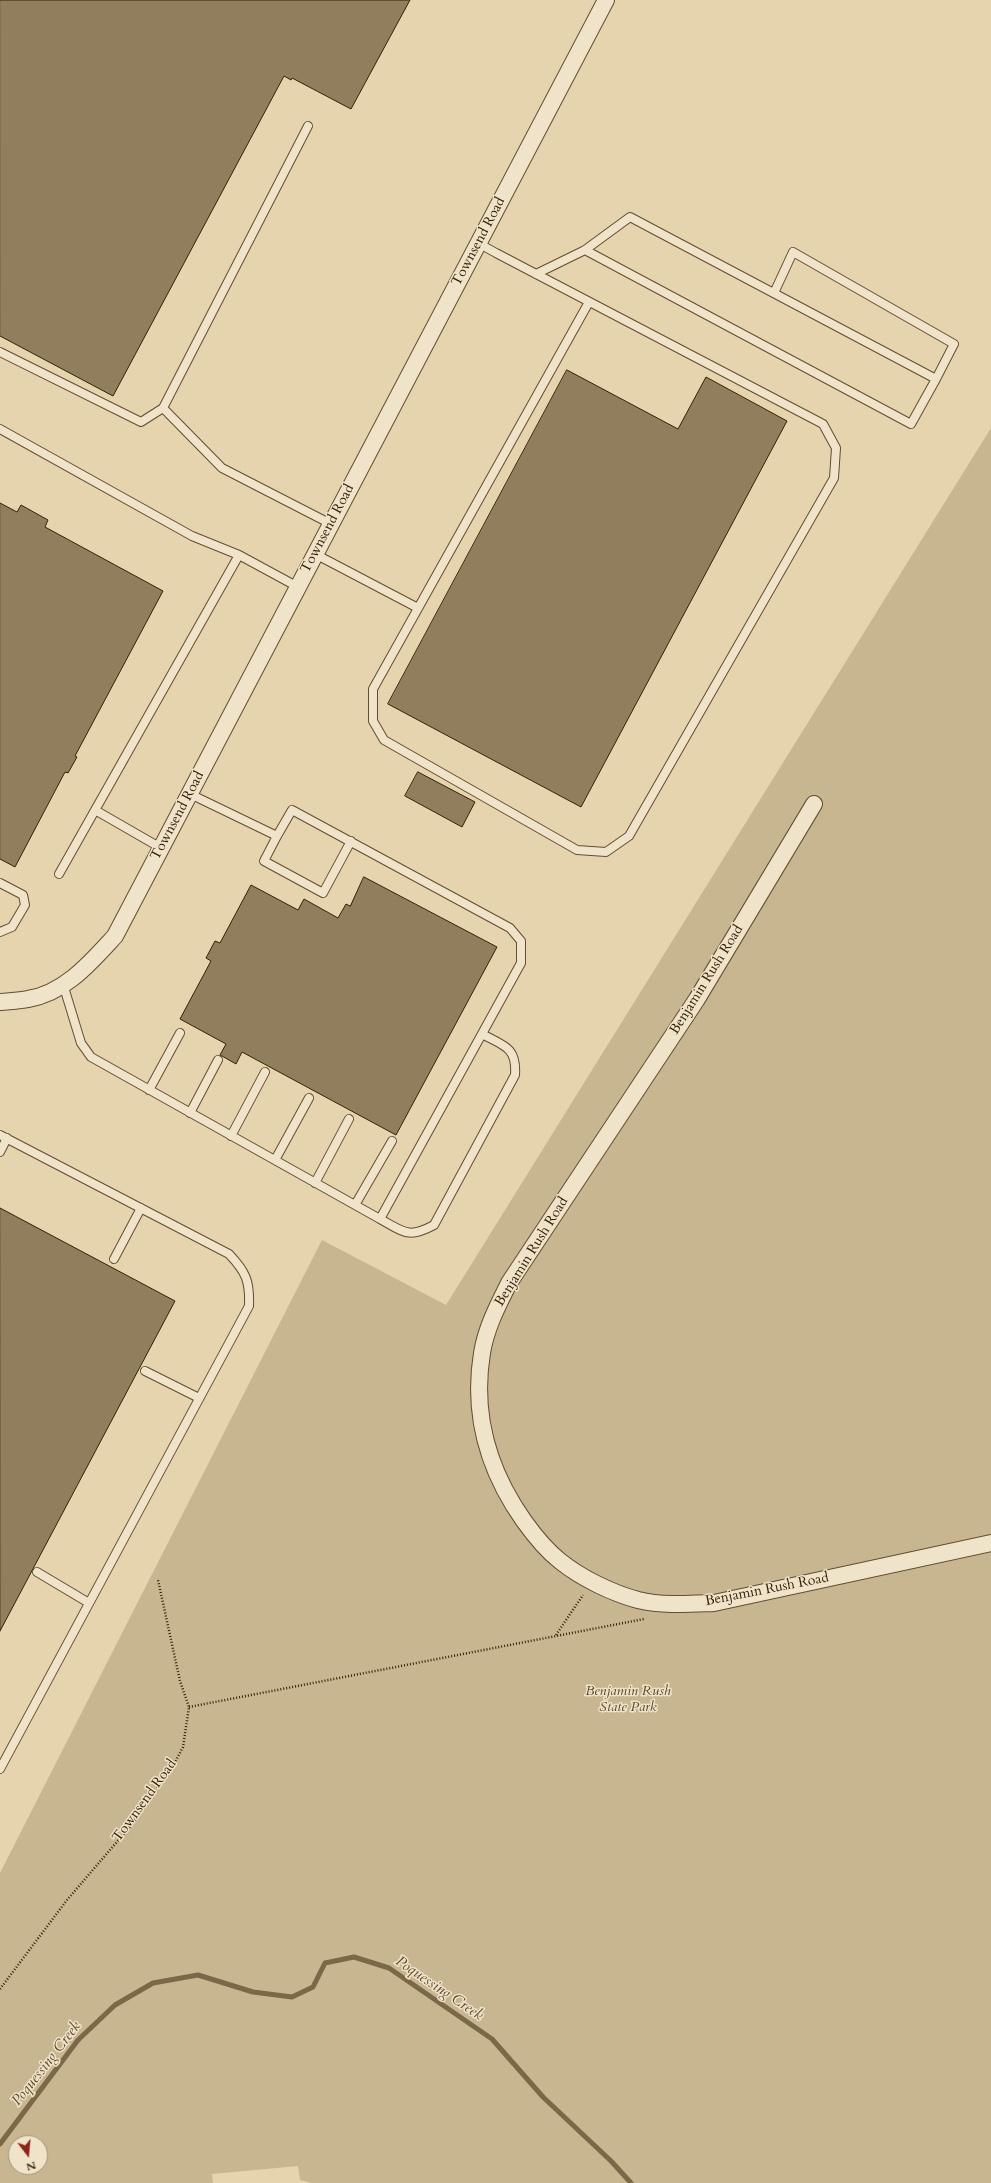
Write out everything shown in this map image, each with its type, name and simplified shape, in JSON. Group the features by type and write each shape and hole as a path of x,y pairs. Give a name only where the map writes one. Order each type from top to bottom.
{"street":[{"name":"Townsend Road","path":"0,1002 28,999 54,990 84,970 115,936 606,0"},
{"name":"Benjamin Rush Road","path":"814,804 697,998 510,1283 492,1318 484,1345 479,1390 481,1421 492,1465 513,1506 534,1535 560,1562 592,1581 638,1600 676,1605 714,1603 991,1543"}],"lane":[{"path":"0,352 141,422 163,408 308,126"},
{"path":"536,274 585,250 630,217 936,379"},
{"path":"478,244 823,424 836,448 834,478 629,836 606,852 577,850 384,740 374,721 373,689 589,302"},
{"path":"585,250 911,424 954,344 793,252 774,293"},
{"path":"163,408 222,468 331,524"},
{"path":"0,430 192,536 239,555 298,587"},
{"path":"315,554 418,608"},
{"path":"59,874 239,555"},
{"path":"190,794 277,836"},
{"path":"95,810 161,848"},
{"path":"350,841 323,893 264,861 292,810 350,841 510,928 521,941 521,963 380,1219"},
{"path":"0,883 23,895 25,905 12,927 0,932"},
{"path":"63,984 81,1043 91,1057 404,1232 418,1234 434,1224 515,1075 516,1061 510,1049 482,1034"},
{"path":"149,1090 180,1033"},
{"path":"190,1113 218,1060"},
{"path":"231,1136 265,1072"},
{"path":"275,1160 308,1098"},
{"path":"315,1183 348,1119"},
{"path":"0,1152 4,1136 229,1254 243,1268 250,1287 249,1306 0,1769"},
{"path":"355,1205 392,1141"},
{"path":"114,1259 141,1208"},
{"path":"145,1371 199,1398"},
{"path":"37,1572 89,1603"}],"path":[{"name":"Townsend Road","path":"0,1989 67,1900 128,1829 172,1768 183,1747 189,1707 180,1681 158,1580"},
{"path":"556,1636 592,1581"},
{"path":"189,1707 645,1619"}],"green space":[{"name":"Benjamin Rush State Park","path":"991,428 991,2183 311,2183 300,2180 298,2166 212,2174 213,2183 0,2183 0,1873 322,1240 446,1305"}],"building":[{"path":"0,0 410,0 351,109 292,78 291,80 284,76 113,396 0,336"},
{"path":"567,370 678,429 706,377 787,421 581,807 388,704"},
{"path":"0,503 17,512 21,505 48,520 45,527 163,591 75,756 77,757 68,773 65,772 15,867 0,859"},
{"path":"418,772 475,802 462,827 405,796"},
{"path":"364,877 497,947 396,1135 242,1052 236,1064 220,1055 226,1044 180,1019 211,961 206,958 215,941 220,943 251,885 298,910 304,899 338,918 346,904 350,906"},
{"path":"0,1208 175,1301 0,1631"}],"waterway":[{"name":"Poquessing Creek","path":"0,2144 78,2040 115,2005 153,1983 198,1975 253,1992 292,1997 313,1987 325,1963 354,1957 389,1968 492,2039 543,2097 611,2161 631,2183"}]}
